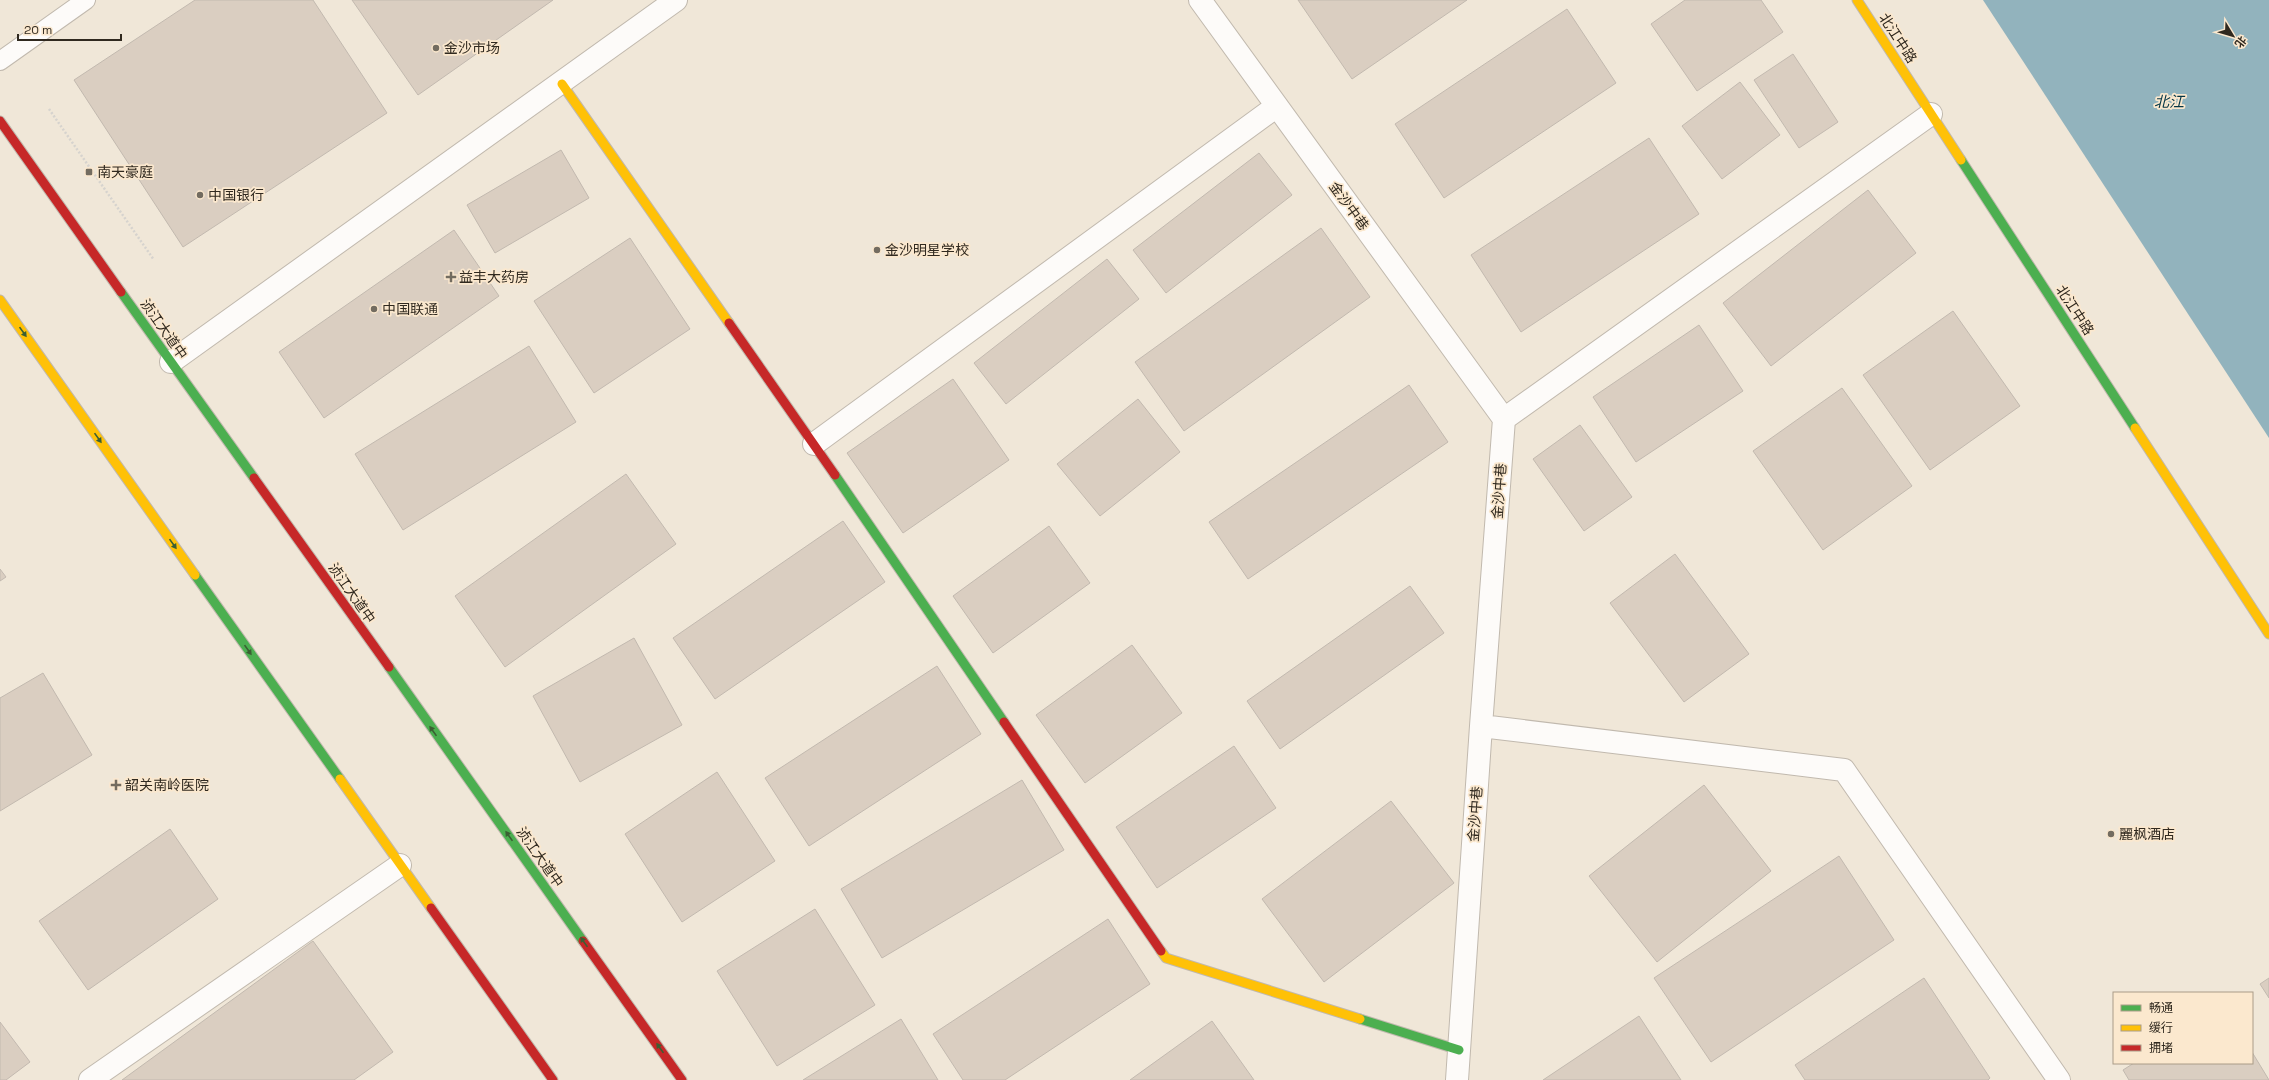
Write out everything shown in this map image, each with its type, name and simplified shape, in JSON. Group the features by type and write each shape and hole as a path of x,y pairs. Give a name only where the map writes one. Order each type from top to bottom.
{"main road":[{"name":"北江中路","path":"1857,0 2269,634"},
{"path":"562,84 814,444 1166,958 1460,1050"},
{"name":"浈江大道中","path":"0,121 682,1080"},
{"path":"0,300 553,1080"}],"street":[{"path":"171,362 562,84 676,0"},
{"name":"金沙中巷","path":"1200,0 1504,419 1480,726 1457,1080"},
{"path":"814,444 1277,106"},
{"path":"1504,419 1931,114"},
{"path":"1480,726 1844,770 2059,1080"},
{"path":"90,1080 400,865"}],"lane":[{"path":"0,61 86,0"}],"path":[{"path":"49,109 154,260"}],"water":[{"name":"北江","path":"1983,0 2269,0 2269,438"}],"building":[{"path":"195,0 313,0 387,113 183,247 74,80"},
{"name":"金沙市场","path":"352,0 553,0 418,95"},
{"path":"1298,0 1467,0 1352,79"},
{"path":"1685,0 1761,0 1783,32 1697,91 1651,24"},
{"path":"1567,9 1616,83 1444,198 1395,124"},
{"path":"1793,54 1838,122 1799,148 1754,80"},
{"path":"1740,82 1780,135 1722,179 1682,126"},
{"path":"1649,138 1699,214 1521,332 1471,255"},
{"path":"561,150 589,198 495,253 467,205"},
{"path":"1259,153 1292,195 1166,293 1133,250"},
{"path":"1868,190 1916,253 1771,366 1723,303"},
{"path":"1321,228 1370,297 1184,431 1135,362"},
{"path":"454,230 499,296 324,418 279,352"},
{"path":"630,238 690,329 594,393 534,301"},
{"path":"1107,259 1139,299 1006,404 974,363"},
{"path":"1953,311 2020,406 1930,470 1863,375"},
{"path":"1699,325 1743,391 1636,462 1593,397"},
{"path":"529,346 576,422 403,530 355,454"},
{"path":"953,379 1009,460 903,533 847,453"},
{"path":"1409,385 1448,442 1248,579 1209,522"},
{"path":"1842,388 1912,486 1823,550 1753,451"},
{"path":"1138,399 1180,452 1100,516 1057,464"},
{"path":"1580,425 1632,497 1584,531 1533,459"},
{"path":"626,474 676,544 505,667 455,596"},
{"path":"843,521 885,582 715,699 673,638"},
{"path":"1049,526 1090,583 993,653 953,596"},
{"path":"1675,554 1749,654 1684,702 1610,603"},
{"path":"0,569 6,577 0,581"},
{"path":"1410,586 1444,633 1280,749 1247,701"},
{"path":"634,638 682,725 580,782 533,696"},
{"path":"1132,645 1182,713 1085,783 1036,715"},
{"path":"937,666 981,734 809,846 765,778"},
{"path":"43,673 92,755 0,811 0,698"},
{"path":"1234,746 1276,808 1157,888 1116,827"},
{"path":"717,772 775,861 682,922 625,834"},
{"path":"1022,780 1064,850 882,958 841,889"},
{"path":"1704,785 1771,871 1657,962 1589,876"},
{"path":"1391,801 1454,883 1324,982 1262,899"},
{"path":"170,829 218,899 88,990 39,921"},
{"path":"1839,856 1894,940 1711,1062 1654,978"},
{"path":"815,909 875,1005 777,1066 717,971"},
{"path":"1108,919 1150,984 1005,1080 963,1080 933,1034"},
{"path":"313,941 393,1052 354,1080 122,1080"},
{"path":"1924,978 1990,1078 1988,1080 1805,1080 1795,1065"},
{"path":"2269,978 2269,998 2260,984"},
{"path":"1639,1016 1681,1080 1543,1080"},
{"path":"901,1019 938,1080 803,1080"},
{"path":"1212,1021 1254,1080 1130,1080"},
{"path":"0,1022 30,1062 6,1080 0,1080"},
{"path":"2253,1054 2269,1080 2129,1080 2123,1070 2132,1064 2253,1064"}],"traffic: fast":[{"path":"1961,160 2135,428"},
{"path":"121,292 254,478"},
{"path":"835,475 1004,722"},
{"path":"195,575 340,779"},
{"path":"389,667 583,941"},
{"path":"1360,1019 1459,1050"}],"traffic: slow":[{"path":"1857,0 1961,160"},
{"path":"562,84 729,323"},
{"path":"0,300 195,575"},
{"path":"2135,428 2269,634"},
{"path":"340,779 431,908"},
{"path":"1161,951 1166,958 1360,1019"}],"traffic: jam":[{"path":"0,121 121,292"},
{"path":"729,323 835,475"},
{"path":"254,478 389,667"},
{"path":"1004,722 1161,951"},
{"path":"431,908 553,1080"},
{"path":"583,941 682,1080"}],"place":[{"name":"金沙市场","path":"436,48"},
{"name":"南天豪庭","path":"89,172"},
{"name":"中国银行","path":"200,195"},
{"name":"金沙明星学校","path":"877,250"},
{"name":"益丰大药房","path":"451,277"},
{"name":"中国联通","path":"374,309"},
{"name":"韶关南岭医院","path":"116,785"},
{"name":"麗枫酒店","path":"2111,834"}]}
